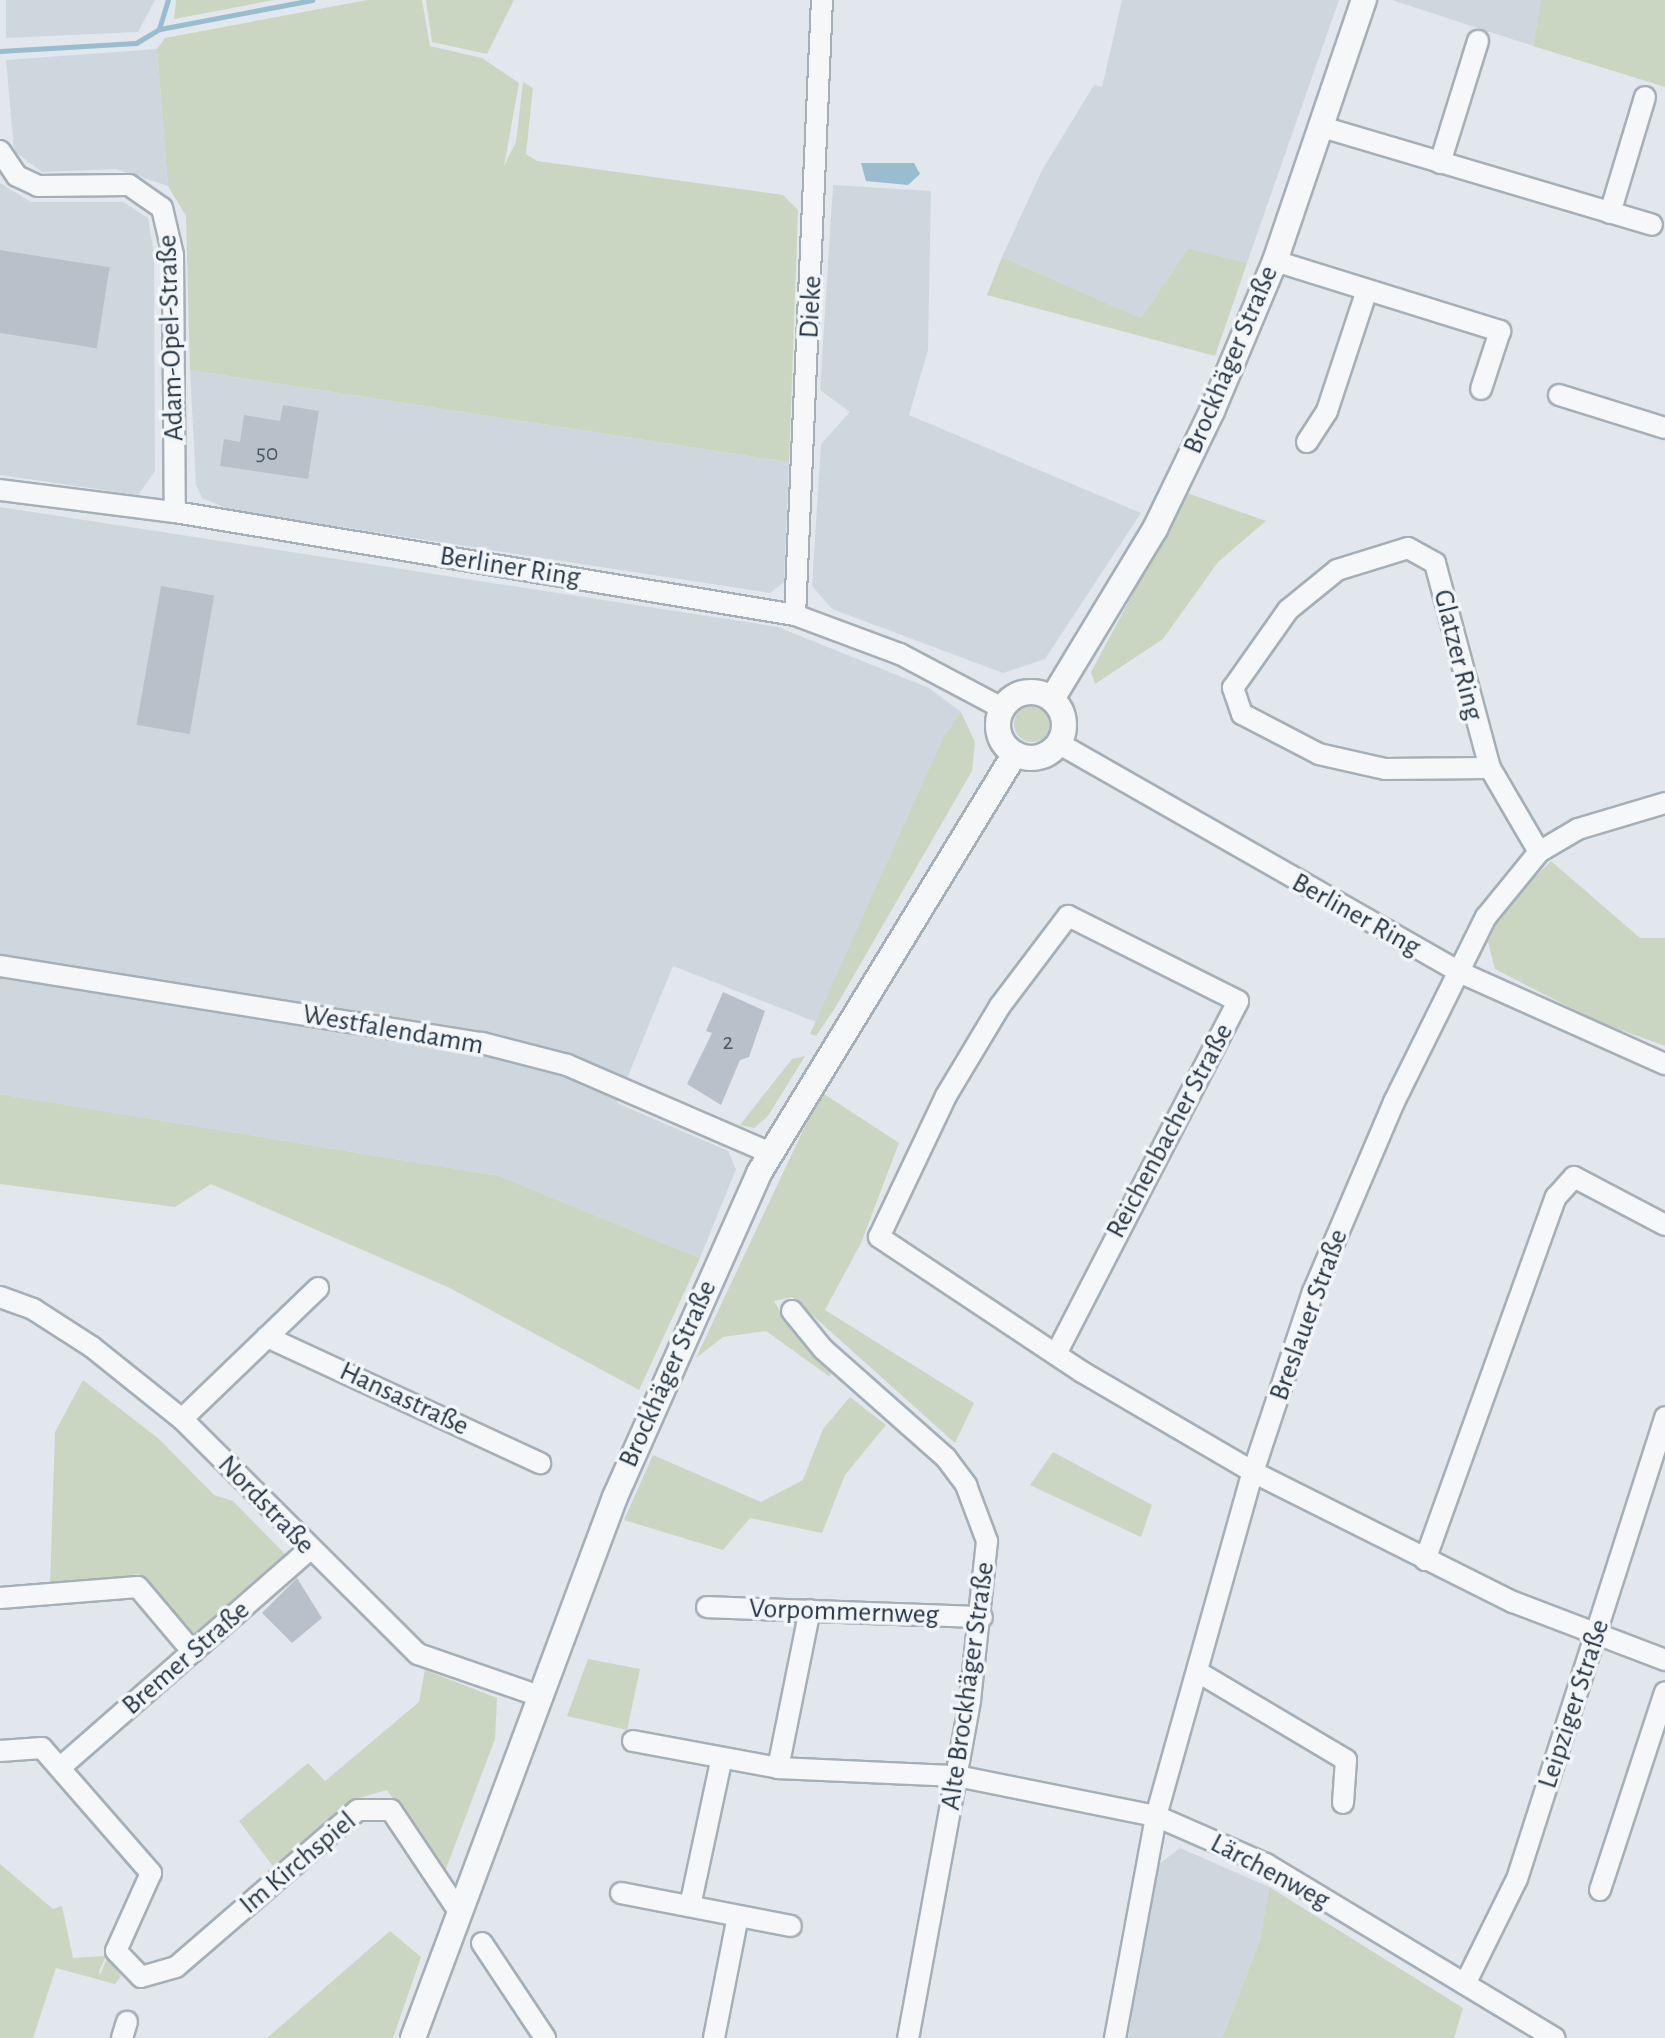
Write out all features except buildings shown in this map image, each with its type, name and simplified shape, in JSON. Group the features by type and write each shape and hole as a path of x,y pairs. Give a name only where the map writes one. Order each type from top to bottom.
{"street":[{"name":"Dieke","path":"795,615 822,0"},
{"name":"Brockhäger Straße","path":"1052,699 1155,529 1275,261 1364,0"},
{"path":"1440,163 1478,41"},
{"path":"1610,213 1645,97"},
{"path":"1322,127 1652,225"},
{"name":"Adam-Opel-Straße","path":"0,151 17,176 38,186 129,185 162,208 173,255 175,512"},
{"path":"1275,261 1500,331 1481,389"},
{"path":"1307,442 1327,411 1367,290"},
{"path":"1559,395 1665,428"},
{"name":"Berliner Ring","path":"0,490 175,512 795,615 900,654 1002,708"},
{"name":"Glatzer Ring","path":"1490,768 1385,769 1319,754 1242,714 1233,688 1288,610 1337,570 1408,548 1435,563 1490,768 1539,852"},
{"path":"1030,691 1052,699 1064,725 1058,743 1034,758 1015,754 997,729 1002,708 1030,691"},
{"name":"Berliner Ring","path":"1058,743 1459,972 1665,1064"},
{"name":"Brockhäger Straße","path":"413,2038 458,1910 615,1497 770,1153 1015,754"},
{"path":"1539,852 1578,829 1665,803"},
{"name":"Breslauer Straße","path":"1115,2038 1156,1816 1253,1472 1313,1292 1394,1102 1486,917 1539,852"},
{"name":"Reichenbacher Straße","path":"1056,1354 1238,1001 1068,916 1000,1006 946,1096 879,1237 1056,1354 1253,1472 1425,1560 1596,1638 1665,1660"},
{"name":"Westfalendamm","path":"0,966 482,1043 567,1065 770,1153"},
{"path":"1425,1560 1556,1197 1574,1177 1665,1225"},
{"path":"182,1419 318,1288"},
{"name":"Nordstraße","path":"0,1297 33,1309 92,1347 182,1419 309,1550 418,1654 539,1696"},
{"name":"Alte Brockhäger Straße","path":"792,1311 823,1349 946,1458 966,1485 987,1541 982,1617 957,1776 908,2038"},
{"name":"Hansastraße","path":"267,1337 540,1463"},
{"name":"Leipziger Straße","path":"1465,1984 1517,1879 1665,1417"},
{"name":"Bremer Straße","path":"62,1766 309,1550"},
{"path":"0,1598 138,1587 193,1652"},
{"name":"Vorpommernweg","path":"707,1607 982,1617"},
{"path":"778,1768 810,1610"},
{"path":"1198,1672 1346,1760 1343,1803"},
{"path":"1600,1890 1665,1692"},
{"name":"Lärchenweg","path":"633,1741 721,1761 778,1768 957,1776 1156,1816 1266,1864 1555,2038"},
{"path":"0,1751 42,1748 62,1766"},
{"path":"690,1906 721,1761"},
{"name":"Im Kirchspiel","path":"62,1766 151,1873 116,1951 141,1977 176,1967 358,1810 379,1806 391,1810 458,1910"},
{"path":"621,1893 791,1926"},
{"path":"714,2038 738,1916"},
{"path":"482,1943 545,2038"}],"shaded area":[{"path":"6,0 155,0 138,32 6,38"},
{"path":"1122,0 1339,0 1247,263 1188,248 1141,318 1002,257 1042,170 1094,85 1102,87"},
{"path":"1392,0 1541,0 1533,46"},
{"path":"157,49 168,186 116,169 42,172 14,151 6,60"},
{"path":"0,183 31,202 123,202 148,218 154,254 155,471 138,495 0,475"},
{"path":"833,185 931,191 928,350 909,415 1141,513 1045,659 1003,673 832,609 812,586 821,444 850,412 820,390"},
{"path":"190,370 789,462 784,582 770,593 231,510 202,498 196,485"},
{"path":"0,507 778,627 929,688 961,712 943,737 816,1022 673,966 617,1103 728,1151 736,1169 700,1258 499,1176 0,1094"},
{"path":"1180,1848 1269,1887 1260,1940 1222,2038 1128,2038 1158,1865"}],"green space":[{"path":"176,0 274,0 174,19"},
{"path":"367,0 422,0 430,46 482,58 519,83 504,166 516,142 523,82 533,88 526,154 537,161 783,195 798,210 789,462 190,370 186,216 168,186 157,49 165,38"},
{"path":"426,0 514,0 487,54 432,42"},
{"path":"1541,0 1665,0 1665,87 1533,46"},
{"path":"1188,248 1247,263 1215,356 987,295 1002,257 1141,318"},
{"path":"1187,493 1266,521 1218,562 1163,639 1095,684 1091,672"},
{"path":"1032,706 1045,711 1050,724 1045,737 1032,742 1019,737 1014,724 1019,711"},
{"path":"961,712 975,742 972,771 835,1008 816,1036 810,1034 943,737"},
{"path":"1551,861 1640,938 1665,938 1665,1046 1596,1021 1495,969 1488,942 1504,908"},
{"path":"805,1056 768,1116 754,1128 740,1125 792,1059"},
{"path":"821,1092 899,1143 861,1243 825,1310 974,1403 955,1443 792,1297 774,1301 789,1327 831,1370 830,1377 766,1331 723,1337 696,1358"},
{"path":"0,1094 499,1176 700,1258 639,1390 450,1288 211,1184 175,1207 0,1184"},
{"path":"83,1380 159,1439 214,1495 233,1501 285,1554 192,1636 139,1574 50,1586 55,1432"},
{"path":"850,1397 886,1425 845,1475 822,1533 750,1518 723,1550 624,1520 653,1455 761,1502 803,1480 823,1429"},
{"path":"1053,1452 1152,1505 1141,1537 1030,1485"},
{"path":"588,1659 640,1669 627,1730 567,1716"},
{"path":"425,1670 497,1698 495,1739 444,1874 387,1790 355,1799 278,1873 239,1821 308,1763 325,1781 419,1702"},
{"path":"0,1864 53,1909 62,1906 73,1958 106,1956 100,1975 108,1956 121,1976 115,1984 56,1968 33,2038 0,2038"},
{"path":"1269,1887 1463,2008 1454,2038 1222,2038 1260,1940"},
{"path":"390,1931 421,1957 393,2038 267,2038"}],"water":[{"path":"861,163 914,163 920,174 908,185 866,181"}],"waterway":[{"path":"0,51 136,43 159,29 168,0"},
{"path":"160,29 312,0"}]}
